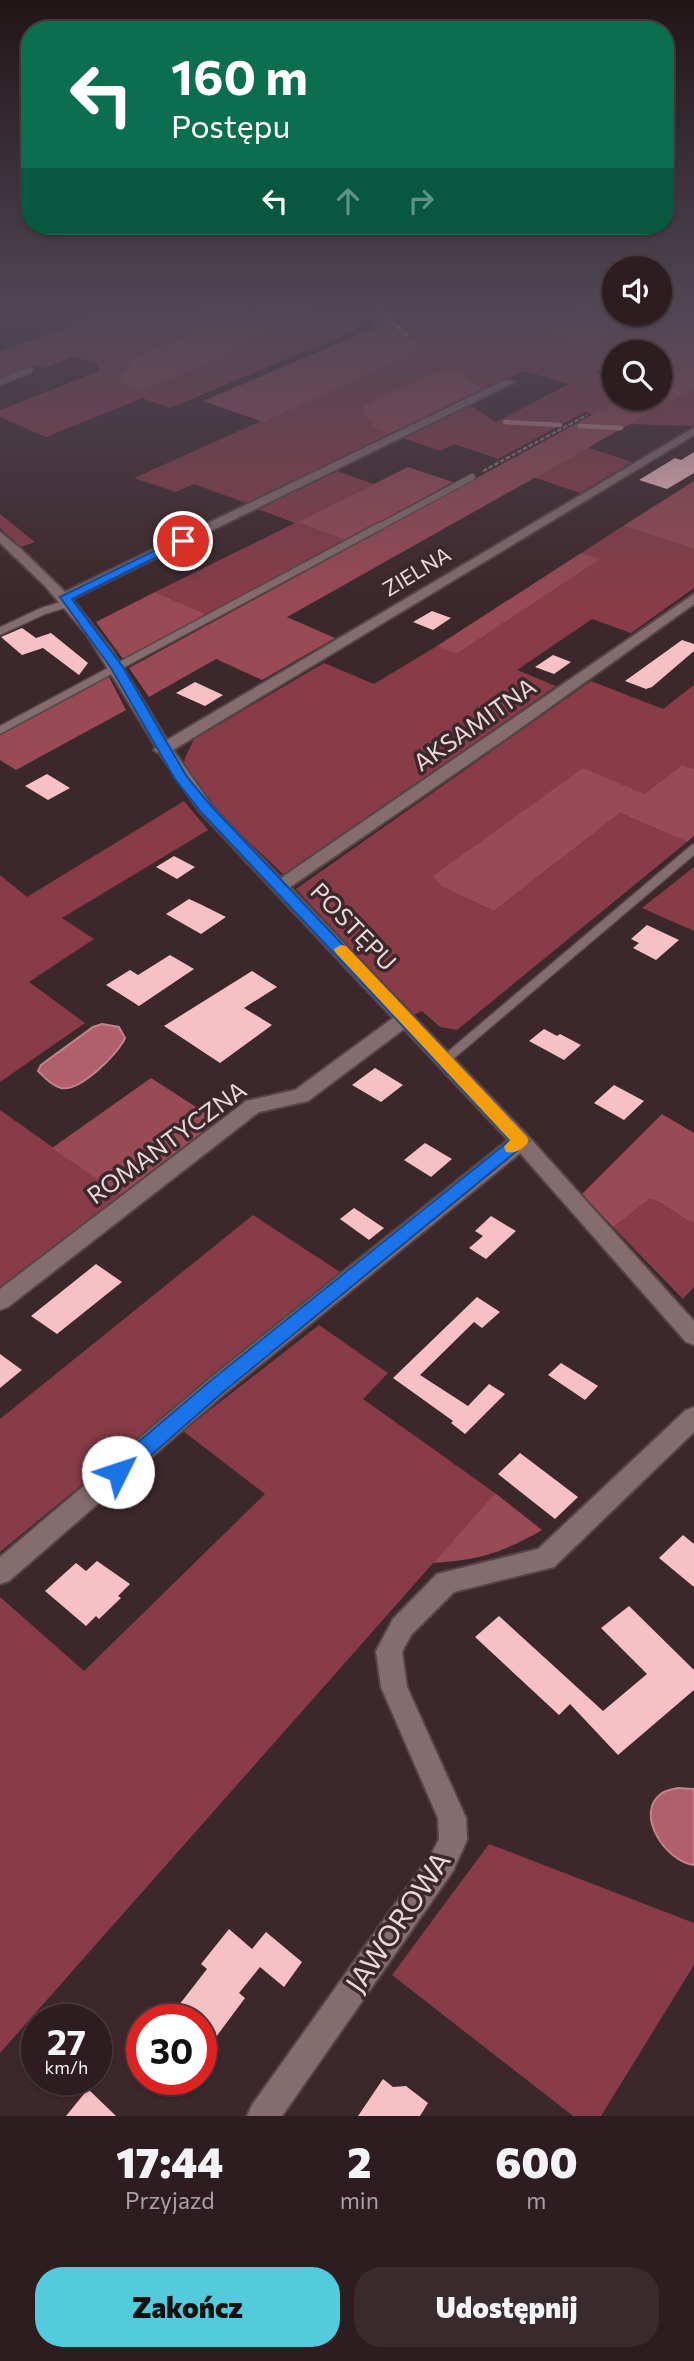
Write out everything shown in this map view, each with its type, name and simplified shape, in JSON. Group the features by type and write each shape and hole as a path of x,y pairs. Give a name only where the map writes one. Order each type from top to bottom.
{"street":[{"path":"67,600 453,410"},
{"name":"ZIELNA","path":"162,750 693,431"},
{"name":"POSTĘPU","path":"1,539 67,600 117,667 162,750 181,779 207,810 521,1141 694,1336"},
{"name":"AKSAMITNA","path":"280,886 462,763 694,598"},
{"name":"ROMANTYCZNA","path":"0,1301 253,1106 301,1096 406,1018"},
{"path":"0,1573 215,1388 521,1141"},
{"name":"JAWOROWA","path":"263,2116 443,1861 453,1840 452,1818 394,1687 389,1651 402,1627 446,1581 545,1559 694,1417"}],"lane":[{"path":"0,730 472,477"},
{"path":"0,631 67,600"},
{"path":"445,1060 694,849"}],"path":[{"path":"472,477 587,415"}],"shaded area":[{"path":"0,410 113,410 46,437 0,417"},
{"path":"228,410 290,410 263,422"},
{"path":"286,410 408,410 376,429 390,434 246,503 194,484 176,492 134,478"},
{"path":"364,410 441,410 390,434 376,429"},
{"path":"463,410 477,410 496,422 520,410 602,410 593,415 585,412 498,459 454,444 440,451 403,438"},
{"path":"602,410 655,410 287,617 335,638 262,680 216,659 149,697 129,668"},
{"path":"654,410 694,410 694,426 628,424"},
{"path":"586,447 632,462 580,493 533,477"},
{"path":"408,467 453,482 346,540 298,522"},
{"path":"337,471 374,484 299,522 346,540 208,615 155,592 295,523 258,509"},
{"path":"694,481 694,549 623,526"},
{"path":"0,514 35,542 21,547 0,528"},
{"path":"623,526 694,549 694,588 631,633 592,619 517,670 556,686 284,875 224,818 183,767 194,739 324,663 374,684 437,646 456,653 599,559 581,553"},
{"path":"581,553 600,559 456,654 437,646"},
{"path":"155,592 208,615 123,659 96,622"},
{"path":"108,675 126,710 16,770 0,760 0,733"},
{"path":"591,681 663,709 694,685 694,769 682,765 644,794 442,887 494,911 620,813 687,842 457,1030 440,1027 422,1011 413,1015 296,889"},
{"path":"682,765 694,769 694,836 687,842 620,813 494,911 442,887 433,876 583,768 644,794"},
{"path":"184,801 208,830 62,918 94,939 29,982 85,1023 0,1082 0,875 27,897"},
{"path":"694,867 694,931 642,908"},
{"path":"102,1024 119,1027 125,1038 107,1062 88,1078 69,1088 61,1088 38,1071 41,1065 93,1027"},
{"path":"151,1078 221,1123 122,1196 52,1148"},
{"path":"0,1110 122,1196 0,1289"},
{"path":"662,1114 694,1133 694,1223 650,1199 613,1227 582,1194"},
{"path":"650,1199 694,1223 694,1287 683,1299 613,1227"},
{"path":"253,1215 340,1272 0,1552 0,1419"},
{"path":"319,1325 388,1373 363,1399 495,1493 43,2004 21,2004 21,2029 0,2053 0,1597 84,1671 265,1494 183,1431"},
{"path":"495,1493 542,1530 490,1554 433,1563"},
{"path":"678,1788 694,1789 694,1865 673,1855 664,1846 652,1824 654,1802 664,1792"},
{"path":"489,1844 694,1923 694,1965 601,2116 573,2116 392,1975"}],"building":[{"path":"694,452 694,473 667,489 639,480 675,458 681,460"},
{"path":"432,611 451,618 433,630 413,622"},
{"path":"22,628 36,638 51,633 88,663 79,675 43,648 22,655 1,637"},
{"path":"682,640 694,644 694,651 652,687 646,689 625,681"},
{"path":"553,655 571,662 554,674 535,667"},
{"path":"195,682 223,695 205,706 176,693"},
{"path":"47,774 70,788 48,800 25,786"},
{"path":"174,856 195,867 177,879 156,867"},
{"path":"189,899 226,917 201,934 166,914"},
{"path":"647,925 679,940 656,960 633,948 639,943 631,939"},
{"path":"170,955 194,969 139,1006 106,985 130,970 138,975"},
{"path":"252,971 277,987 244,1008 272,1025 220,1063 164,1026"},
{"path":"544,1029 581,1045 564,1060 529,1041"},
{"path":"375,1068 403,1085 381,1102 352,1085"},
{"path":"614,1085 644,1101 624,1120 594,1103"},
{"path":"425,1143 452,1159 431,1177 404,1160"},
{"path":"354,1208 384,1228 369,1240 340,1219"},
{"path":"491,1216 516,1231 486,1259 469,1248 483,1236 475,1231"},
{"path":"96,1264 122,1282 57,1334 31,1316"},
{"path":"477,1297 500,1312 482,1328 474,1322 420,1375 468,1406 489,1384 505,1394 465,1434 451,1423 453,1421 393,1378"},
{"path":"0,1354 22,1370 0,1388"},
{"path":"561,1363 598,1386 585,1400 548,1375"},
{"path":"520,1453 578,1497 555,1519 498,1474"},
{"path":"683,1535 694,1544 694,1587 659,1558"},
{"path":"97,1561 130,1584 118,1596 121,1598 99,1619 96,1616 86,1626 45,1591 76,1563 86,1571"},
{"path":"629,1606 694,1670 694,1690 618,1755 570,1704 559,1715 475,1637 499,1616 603,1711 647,1674 601,1628"},
{"path":"229,1929 252,1949 266,1932 302,1962 284,1987 260,1967 239,1993 245,1998 217,2036 217,2004 180,2004 207,1969 201,1964"},
{"path":"383,2079 393,2087 406,2086 428,2103 420,2116 358,2116"},
{"path":"83,2095 94,2095 116,2116 66,2116"}],"waterway":[{"path":"505,422 560,425"},
{"path":"580,426 621,428"}],"slow traffic":[{"path":"341,949 521,1141 512,1147"}],"route":[{"path":"118,1472 215,1388 521,1141 207,810 181,779 162,750 117,667 65,597 183,541"}]}
